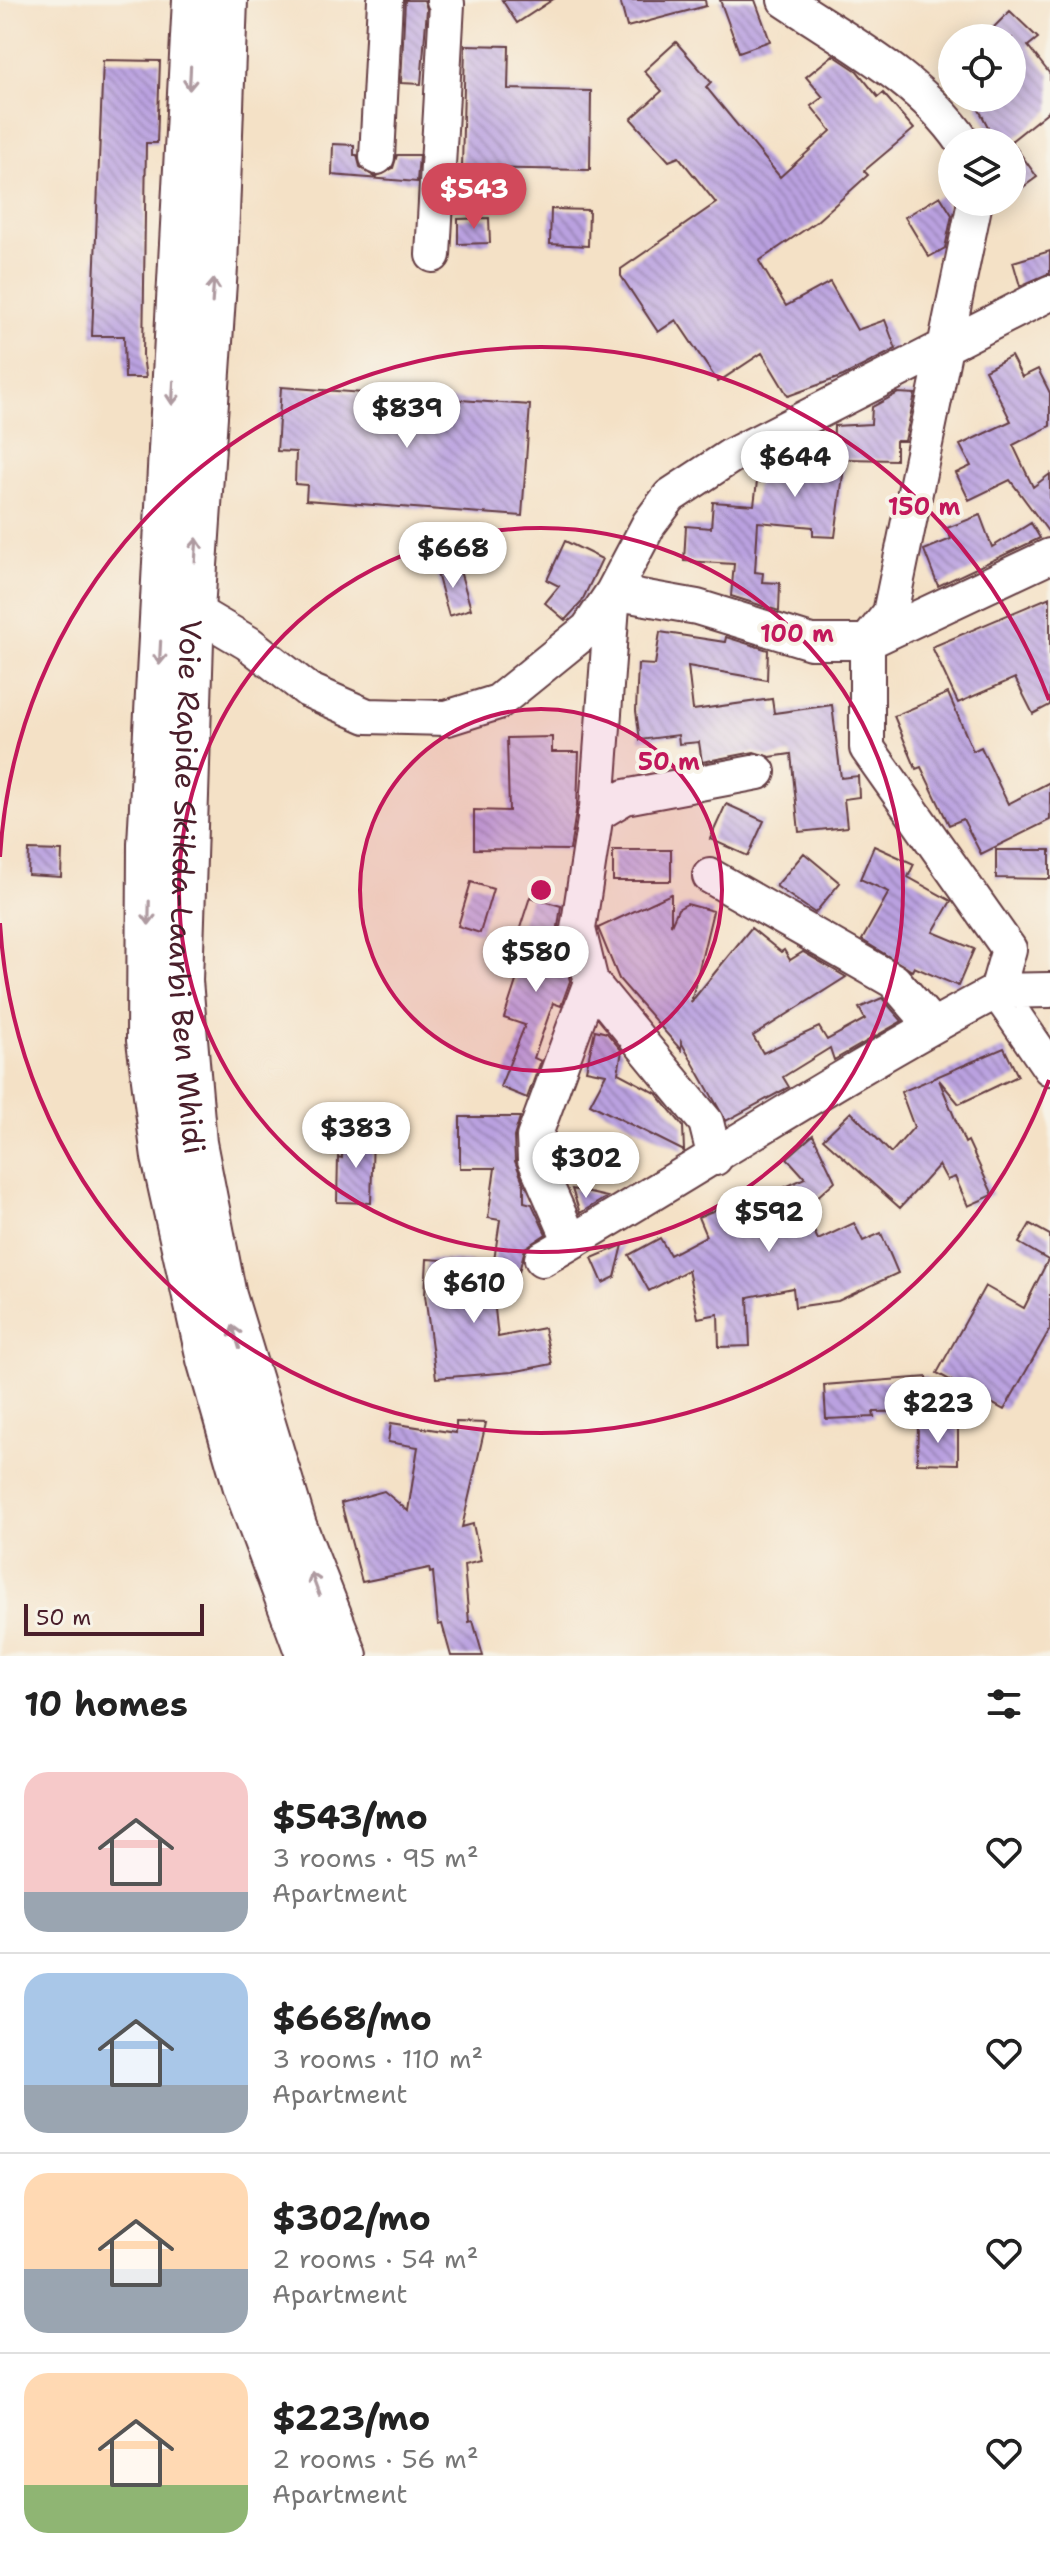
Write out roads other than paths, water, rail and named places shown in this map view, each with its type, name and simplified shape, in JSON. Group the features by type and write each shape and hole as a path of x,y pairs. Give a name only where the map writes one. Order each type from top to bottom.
{"highway":[{"name":"Voie Rapide Skikda-Laarbi Ben Mhidi","path":"195,0 151,829 149,1040 164,1157 209,1359 245,1484 309,1656"},
{"name":"Voie Rapide Skikda-Laarbi Ben Mhidi","path":"225,0 215,267 192,610 180,981 194,1143 224,1296 294,1526 345,1656"}],"street":[{"path":"377,157 385,0"},
{"path":"433,255 447,4 444,0"},
{"path":"785,0 889,71 946,117 953,128"},
{"path":"973,216 967,259 945,346 890,613 867,642 867,748 1009,949 997,991"},
{"path":"192,610 248,643 308,690 367,716 447,718 498,702 543,669 588,629 613,592 649,524 670,496 731,456 782,433 1050,293"},
{"path":"613,592 697,607 811,642 867,642 1050,556"},
{"path":"613,592 595,815 578,929 591,982 706,1122 715,1158"},
{"path":"595,815 625,797 758,772"},
{"path":"710,876 894,981 932,1025"},
{"path":"571,1242 535,1160 534,1137 591,982"},
{"path":"542,1259 715,1158 884,1051 932,1025 997,991 1050,990"},
{"path":"997,991 1050,1068"}]}
